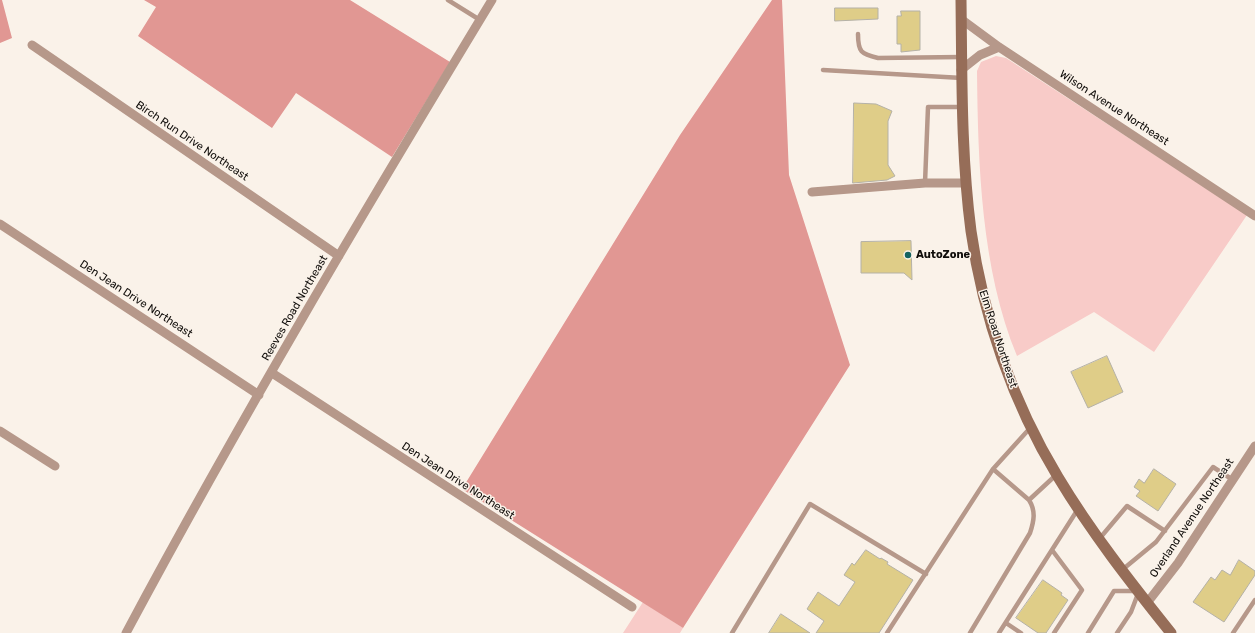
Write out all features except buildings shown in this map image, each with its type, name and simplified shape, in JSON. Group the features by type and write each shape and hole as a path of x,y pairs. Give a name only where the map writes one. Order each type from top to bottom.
{"main road":[{"name":"Elm Road Northeast","path":"961,0 961,57 966,182 971,232 983,295 1004,364 1031,427 1056,475 1078,509 1122,570 1171,633"}],"street":[{"name":"Reeves Road Northeast","path":"126,633 259,395 339,256 492,0"},
{"name":"Wilson Avenue Northeast","path":"961,19 999,47 1255,216"},
{"name":"Birch Run Drive Northeast","path":"32,46 339,256"},
{"path":"962,74 980,55 999,47"},
{"path":"812,192 925,183 966,182"},
{"name":"Den Jean Drive Northeast","path":"0,224 259,395"},
{"name":"Den Jean Drive Northeast","path":"272,373 632,607"},
{"path":"0,431 55,466"},
{"name":"Overland Avenue Northeast","path":"1147,603 1178,562 1255,446"}],"lane":[{"path":"448,0 480,20"},
{"path":"858,34 858,47 863,53 878,58 961,57"},
{"path":"823,70 962,74"},
{"path":"925,183 928,107 963,107"},
{"path":"887,633 993,469 1031,427"},
{"path":"1122,570 1156,542 1213,467 1233,480"},
{"path":"970,633 1030,533 1034,515 1033,506 1029,500 993,469"},
{"path":"1029,500 1056,475"},
{"path":"732,633 810,504 926,574"},
{"path":"1100,539 1127,506 1165,531"},
{"path":"999,633 1078,509"},
{"path":"1052,550 1082,590 1054,633"},
{"path":"1088,633 1114,591 1139,592 1131,612 1117,633"},
{"path":"1233,633 1255,600"},
{"path":"1006,623 1021,633"}],"shaded area":[{"path":"0,0 2,0 12,38 0,43"},
{"path":"144,0 350,0 450,62 392,157 296,93 272,128 138,36 156,7"},
{"path":"772,0 782,0 789,175 850,365 683,628 462,489 680,135"},
{"path":"996,56 1006,58 1247,215 1154,352 1094,312 1017,356 1005,323 996,288 984,216 981,179 977,71 981,62"},
{"path":"643,602 683,628 680,633 623,633"}],"place":[{"name":"AutoZone","path":"908,255"}]}
